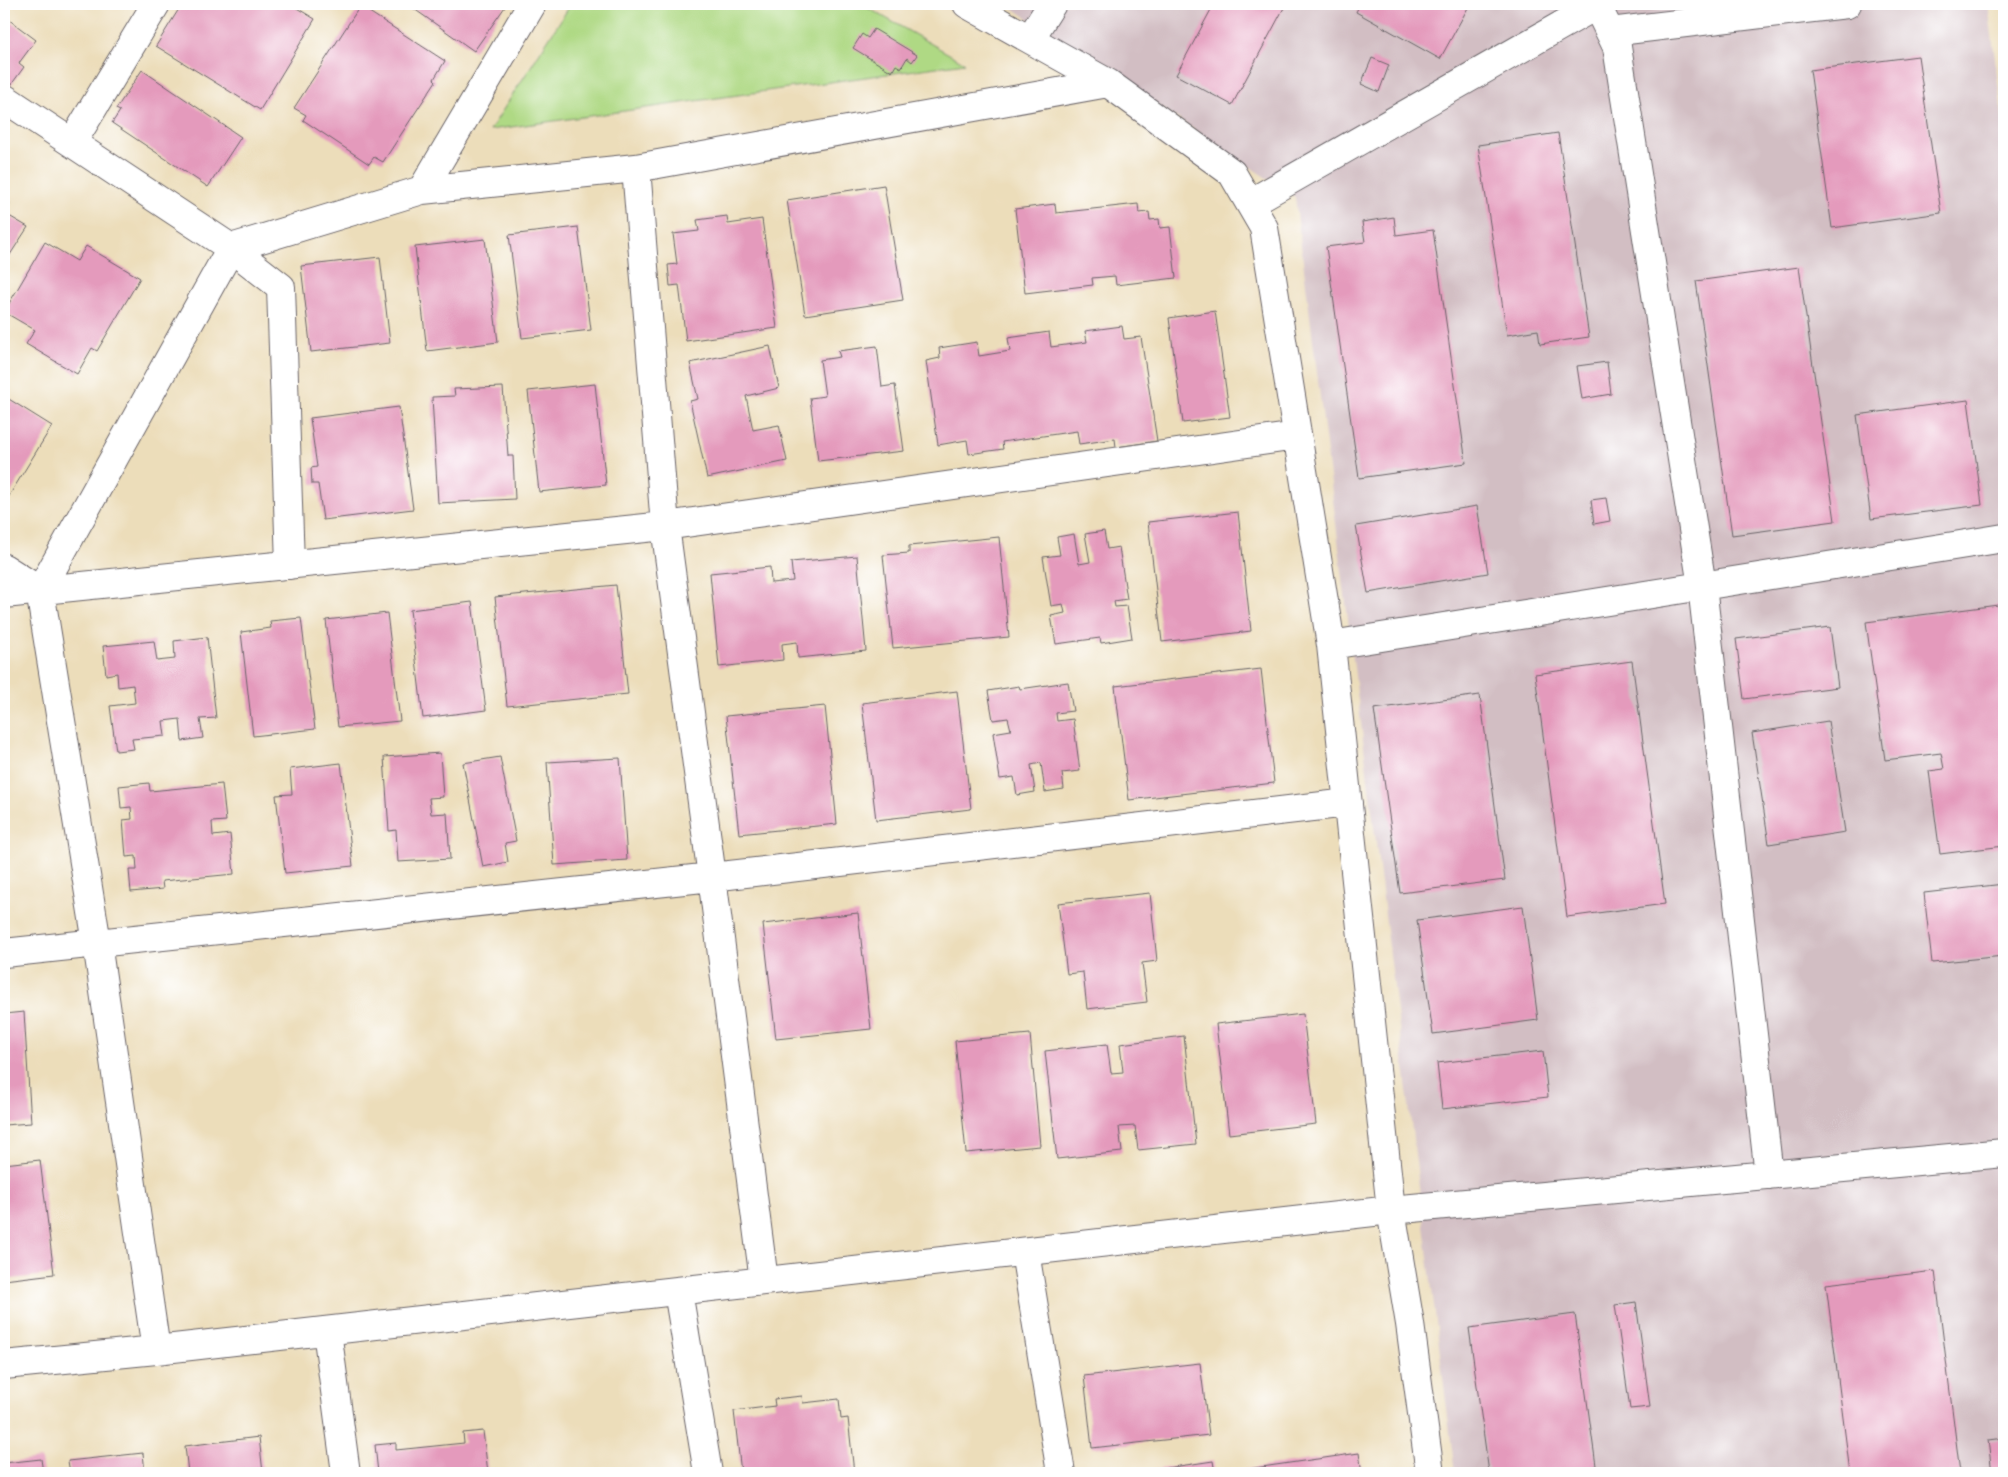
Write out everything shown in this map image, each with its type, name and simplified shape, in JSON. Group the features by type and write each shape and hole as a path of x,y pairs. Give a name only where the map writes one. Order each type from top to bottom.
{"street":[{"path":"72,143 156,4"},
{"path":"422,190 532,4"},
{"path":"967,4 1108,83 1232,173 1264,228 1331,645 1390,1210 1410,1324 1430,1473"},
{"path":"1030,39 1052,4"},
{"path":"1250,203 1596,4 1617,47 1702,586 1770,1176"},
{"path":"1610,32 1848,4"},
{"path":"156,1350 97,943 40,591 231,248 422,190 636,168 1108,83"},
{"path":"4,98 231,248 281,287 290,565"},
{"path":"636,168 665,526 764,1281"},
{"path":"4,594 665,526 1297,436"},
{"path":"1331,645 2004,538"},
{"path":"4,568 40,591"},
{"path":"4,953 712,877 1348,803"},
{"path":"4,1365 156,1350 1390,1210 2004,1153"},
{"path":"1025,1252 1061,1473"},
{"path":"678,1291 708,1473"},
{"path":"327,1330 346,1473"}],"shaded area":[{"path":"1009,4 1988,4 2004,130 2004,1473 1455,1473 1295,197"}],"green space":[{"path":"571,4 861,4 965,63 490,130"}],"building":[{"path":"182,4 290,4 315,19 260,110 156,46"},
{"path":"407,4 507,4 474,51"},
{"path":"1214,4 1286,4 1232,105 1176,75"},
{"path":"1360,4 1470,4 1440,59 1356,12"},
{"path":"360,6 445,61 434,79 436,81 383,162 374,157 369,164 303,120 306,115 294,108"},
{"path":"4,16 36,40 19,63 24,67 6,92 4,91"},
{"path":"874,29 917,55 912,62 907,58 901,68 896,65 892,72 853,48 862,34 868,38"},
{"path":"1918,56 1941,213 1832,228 1810,70"},
{"path":"1372,58 1389,65 1379,92 1361,84"},
{"path":"142,70 241,137 208,187 112,123 120,111 116,109"},
{"path":"1558,133 1589,337 1540,344 1538,330 1507,335 1478,145"},
{"path":"884,185 903,300 805,315 787,200"},
{"path":"4,199 10,203 4,213"},
{"path":"1055,204 1056,213 1138,204 1139,213 1149,212 1150,220 1159,219 1160,228 1170,227 1176,278 1116,285 1115,276 1092,278 1093,285 1025,293 1015,209"},
{"path":"4,213 28,227 4,264"},
{"path":"727,216 728,224 762,219 777,328 686,341 679,285 670,286 668,265 677,264 673,234 699,231 697,220"},
{"path":"1394,217 1396,235 1433,230 1466,463 1359,478 1326,247 1365,242 1362,222"},
{"path":"578,227 591,330 522,338 509,235"},
{"path":"485,239 498,342 427,351 415,247"},
{"path":"45,242 77,261 86,246 140,278 97,351 92,348 77,374 26,344 35,330 4,312"},
{"path":"380,257 390,343 311,352 301,266"},
{"path":"1799,267 1835,521 1732,535 1696,281"},
{"path":"1215,311 1230,417 1183,423 1169,318"},
{"path":"1122,326 1124,339 1141,337 1157,441 1116,447 1115,439 1079,444 1077,431 1002,442 1003,449 969,454 967,440 938,445 926,361 940,358 939,348 977,342 979,356 1010,351 1008,338 1049,332 1051,347 1087,342 1085,331"},
{"path":"770,346 779,388 746,396 753,430 779,425 787,461 707,478 690,401 698,399 690,363"},
{"path":"877,346 882,387 895,385 904,451 818,461 810,398 825,396 820,360 840,357 838,351"},
{"path":"1607,362 1611,394 1582,399 1577,366"},
{"path":"595,384 606,485 539,492 528,391"},
{"path":"503,387 508,456 513,456 515,499 438,503 432,397 455,396 454,389"},
{"path":"4,396 52,426 4,504"},
{"path":"1968,400 1982,505 1871,519 1857,415"},
{"path":"399,407 413,509 323,520 318,484 312,484 311,468 317,467 310,418"},
{"path":"1606,498 1610,521 1594,524 1591,500"},
{"path":"1477,506 1488,573 1368,593 1356,526"},
{"path":"1238,512 1251,631 1162,642 1148,522"},
{"path":"1104,531 1107,549 1119,547 1127,599 1114,601 1115,607 1127,606 1132,638 1101,643 1100,638 1056,644 1051,616 1065,613 1063,604 1051,606 1043,557 1060,555 1057,537 1074,534 1079,564 1090,562 1085,534"},
{"path":"999,537 1009,637 893,648 883,555 909,553 909,546"},
{"path":"857,556 866,651 798,658 797,642 782,644 783,660 719,667 710,573 770,567 771,583 793,581 791,562"},
{"path":"616,585 628,694 507,706 495,597"},
{"path":"472,602 486,710 423,718 410,610"},
{"path":"1998,605 2004,652 2004,846 1940,854 1929,771 1944,769 1941,753 1885,760 1866,622"},
{"path":"387,613 400,721 338,727 326,620"},
{"path":"301,618 315,729 253,736 241,632 271,628 270,621"},
{"path":"1830,627 1838,687 1744,699 1736,639"},
{"path":"207,637 216,718 200,719 203,738 182,741 180,719 163,721 165,736 132,739 134,749 116,751 110,706 135,703 133,685 118,687 117,673 106,675 103,646 154,641 157,661 175,659 174,641"},
{"path":"1632,661 1665,904 1567,917 1535,674"},
{"path":"1261,669 1274,783 1129,800 1115,686"},
{"path":"1068,682 1073,711 1056,713 1057,721 1073,719 1080,771 1062,773 1064,789 1045,792 1041,763 1031,765 1035,792 1017,795 1014,777 1000,779 993,733 1011,730 1008,718 993,720 988,691 1019,686 1020,689"},
{"path":"957,691 971,809 876,820 862,703"},
{"path":"1480,695 1505,880 1400,893 1374,709"},
{"path":"825,706 837,824 739,834 726,716"},
{"path":"1828,721 1845,832 1769,844 1752,733"},
{"path":"440,753 443,797 429,798 431,814 447,813 450,859 398,862 396,830 389,831 384,757"},
{"path":"500,757 516,841 505,843 508,862 483,867 463,763"},
{"path":"620,758 627,860 554,865 547,762"},
{"path":"341,763 353,866 285,873 276,795 292,794 290,769"},
{"path":"149,783 150,791 222,784 226,821 212,822 213,836 230,834 234,874 162,881 163,889 131,892 129,870 137,870 136,856 126,857 123,820 132,819 131,807 121,808 119,786"},
{"path":"2004,884 2004,956 1932,963 1924,893"},
{"path":"1150,893 1157,961 1142,963 1147,1002 1087,1009 1083,972 1067,974 1058,903"},
{"path":"1523,906 1538,1020 1433,1034 1417,920"},
{"path":"858,913 871,1029 776,1039 763,924"},
{"path":"24,1012 31,1123 4,1125 4,1014"},
{"path":"1303,1014 1316,1124 1229,1134 1216,1024"},
{"path":"1030,1034 1040,1146 966,1153 955,1041"},
{"path":"1184,1036 1196,1144 1138,1150 1135,1126 1119,1127 1122,1152 1057,1159 1045,1051 1107,1044 1111,1073 1123,1072 1120,1044"},
{"path":"1543,1051 1548,1097 1442,1109 1437,1063"},
{"path":"40,1160 54,1274 4,1280 4,1164"},
{"path":"1935,1271 1960,1473 1850,1473 1826,1284"},
{"path":"1636,1302 1650,1407 1630,1409 1615,1305"},
{"path":"1575,1314 1597,1473 1489,1473 1469,1328"},
{"path":"1200,1363 1209,1435 1092,1448 1084,1376"},
{"path":"802,1396 803,1403 839,1399 841,1419 848,1418 854,1473 741,1473 734,1411 775,1406 774,1399"},
{"path":"483,1431 488,1473 378,1473 375,1445 396,1443 396,1450 464,1443 463,1433"},
{"path":"259,1437 263,1473 188,1473 185,1446"},
{"path":"2004,1438 2004,1473 1992,1473 1988,1440"},
{"path":"143,1453 145,1473 70,1473 68,1461"},
{"path":"1359,1453 1362,1473 1242,1473 1241,1470"},
{"path":"41,1459 43,1473 4,1473 4,1463"},
{"path":"1213,1461 1215,1473 1139,1473 1139,1472"}]}
